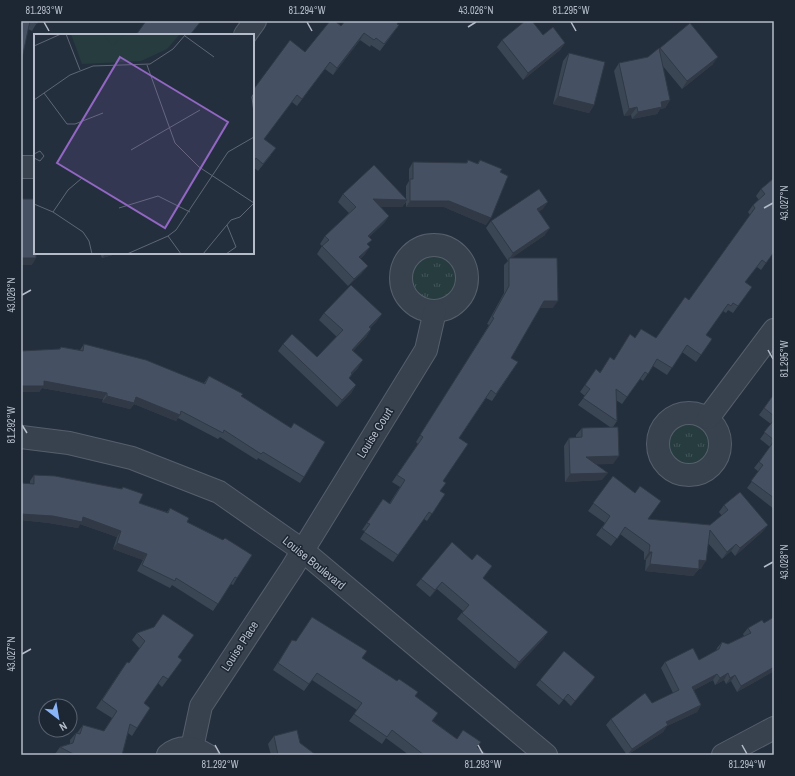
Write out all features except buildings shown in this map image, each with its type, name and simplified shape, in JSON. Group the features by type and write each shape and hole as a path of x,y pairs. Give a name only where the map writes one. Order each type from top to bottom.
{"street":[{"path":"246,34 255,21"},
{"path":"21,167 34,167"},
{"name":"Louise Court","path":"302,550 426,350 435,311"},
{"path":"708,418 774,330"},
{"name":"Louise Boulevard","path":"21,437 69,443 132,458 219,492 302,550 546,755"},
{"name":"Louise Place","path":"168,755 181,749 199,752 201,706 302,550"},
{"path":"723,755 774,728"}],"green space":[{"path":"434,256 446,260 452,266 456,278 452,290 446,296 434,300 422,296 416,290 412,278 416,266 422,260"},
{"path":"685,424 693,424 701,427 707,433 710,445 707,457 701,463 693,466 685,466 677,463 671,457 668,449 668,441 671,433 677,427"}]}
